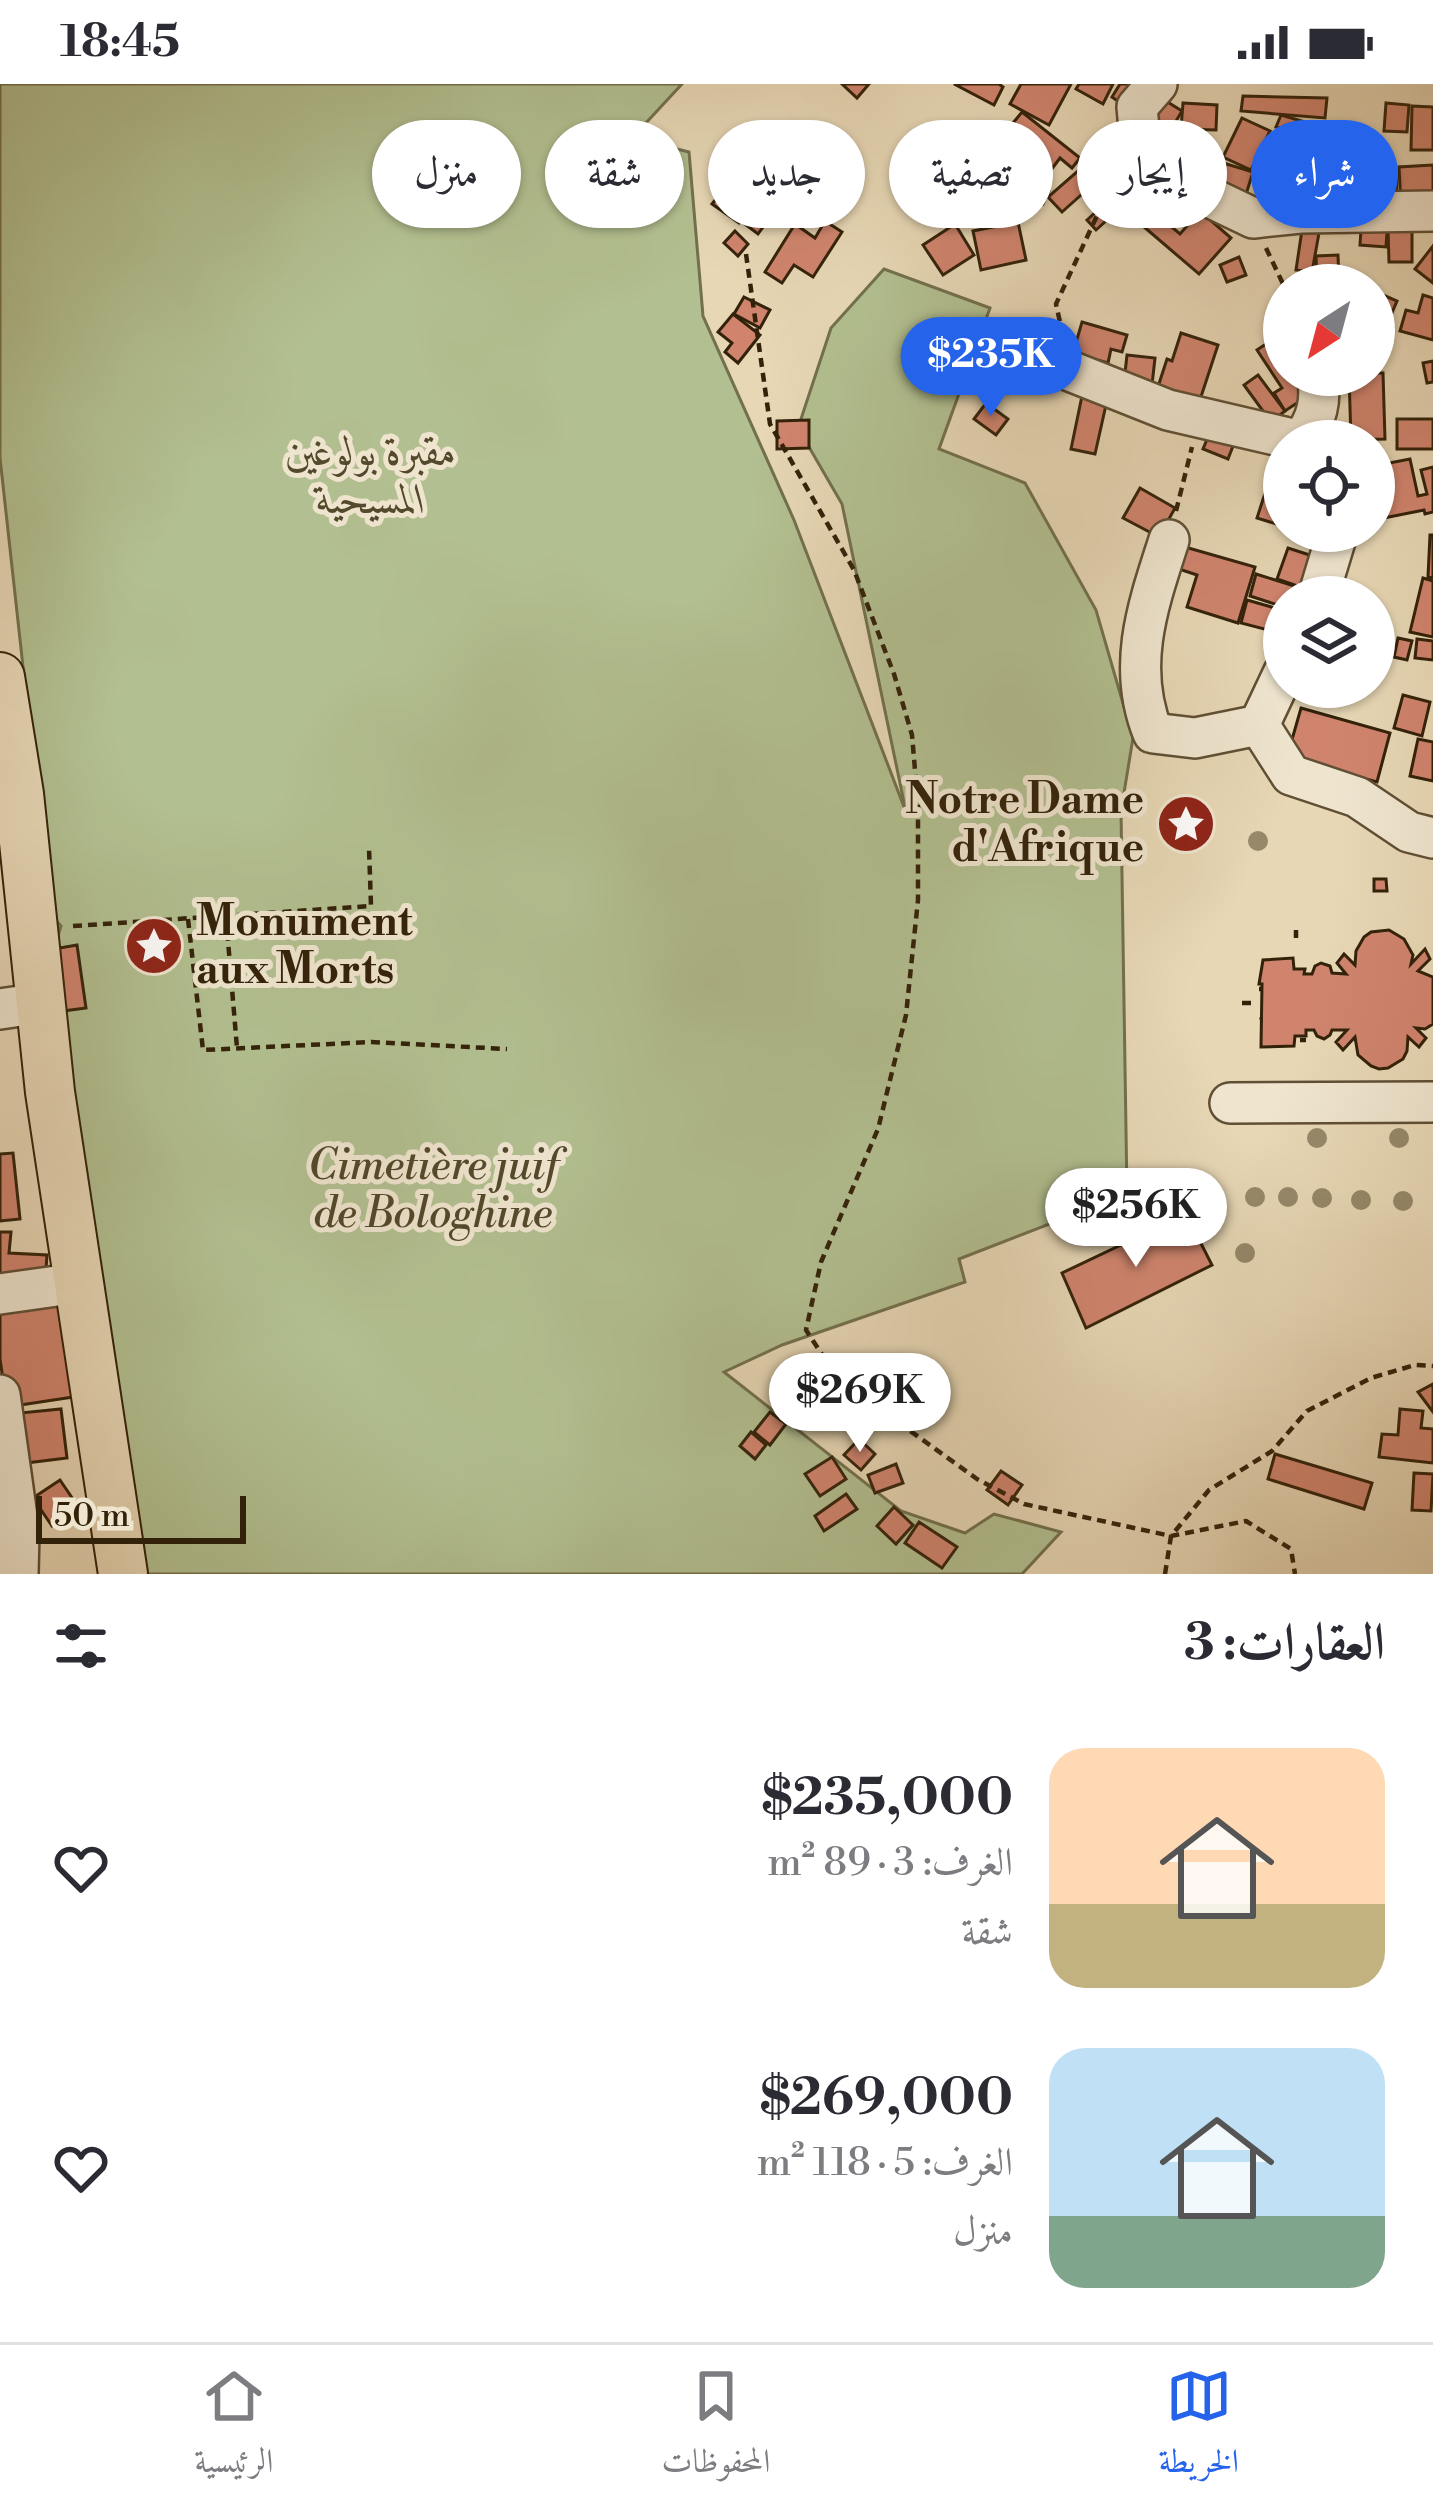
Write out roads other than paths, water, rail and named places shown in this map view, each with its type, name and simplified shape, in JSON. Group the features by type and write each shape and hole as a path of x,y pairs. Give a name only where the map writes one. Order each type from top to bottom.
{"main road":[{"path":"1,697 19,794 21,1006 50,1092 123,1574"}],"street":[{"path":"1156,84 1137,107 1141,151 1147,160 1178,182 1253,218 1433,211"},
{"path":"1070,371 1168,410 1263,432"},
{"path":"1168,540 1138,657 1144,711 1154,733 1195,738 1259,725"},
{"path":"1259,725 1267,708"},
{"path":"1259,725 1291,776 1357,797 1408,832 1433,838"},
{"path":"1230,1103 1433,1102"},
{"path":"0,1294 78,1283"},
{"path":"0,1395 19,1531 18,1574"}],"place":[{"name":"Notre Dame d'Afrique","path":"1186,824"},
{"name":"Monument aux Morts","path":"154,946"}],"park label":[{"name":"مقبرة بولوغين المسيحية","path":"371,476"},
{"name":"Cimetière juif de Bologhine","path":"433,1190"}]}
